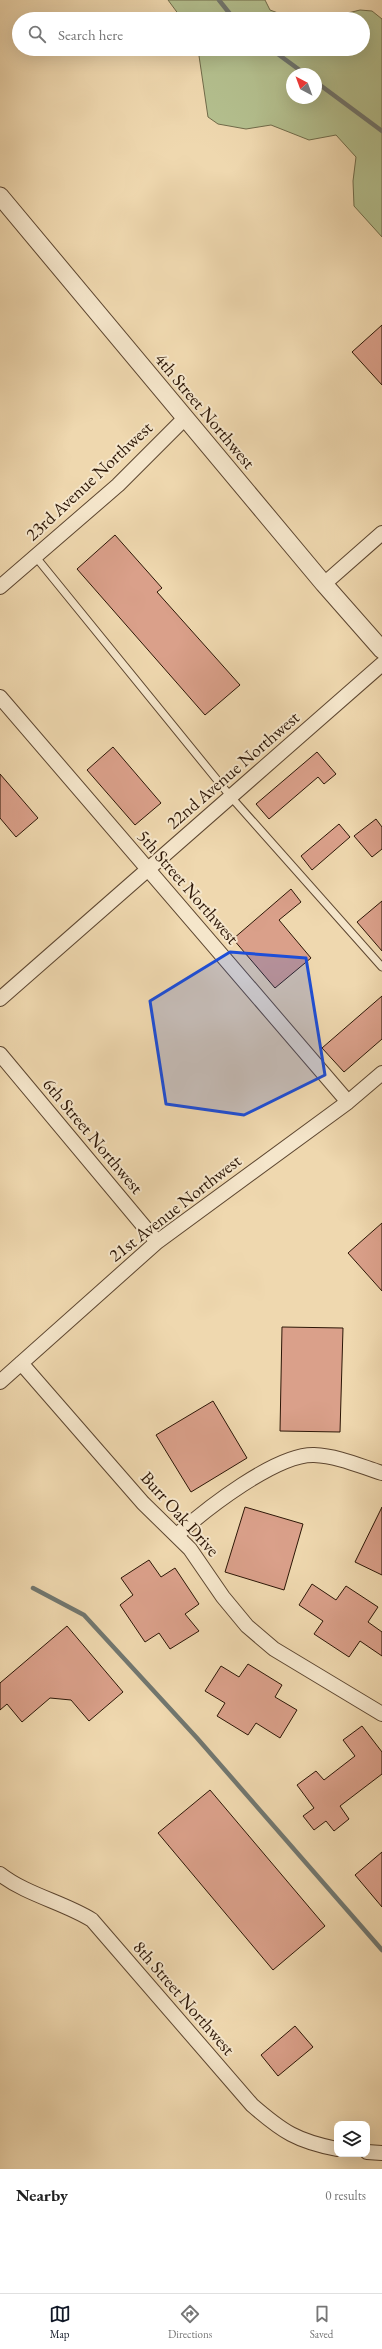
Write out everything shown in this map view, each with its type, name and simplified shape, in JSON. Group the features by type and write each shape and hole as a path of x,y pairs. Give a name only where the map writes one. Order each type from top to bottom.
{"street":[{"name":"4th Street Northwest","path":"0,196 324,584 382,650"},
{"name":"23rd Avenue Northwest","path":"0,587 118,485 185,418"},
{"path":"324,584 382,533"},
{"name":"22nd Avenue Northwest","path":"0,999 382,664"},
{"name":"5th Street Northwest","path":"0,697 348,1102"},
{"name":"6th Street Northwest","path":"0,1054 157,1242"},
{"name":"21st Avenue Northwest","path":"0,1382 157,1242 348,1102 382,1073"},
{"name":"Burr Oak Drive","path":"21,1363 143,1503 177,1535 199,1560 235,1613 258,1637 382,1714"},
{"path":"177,1535 216,1502 291,1459 307,1456 330,1457 382,1472"},
{"name":"8th Street Northwest","path":"0,1874 17,1885 69,1907 92,1920 252,2105 282,2130 312,2144 334,2148"},
{"path":"370,2152 382,2153"}],"lane":[{"path":"36,556 231,797 382,967"}],"highlighted area":[{"path":"230,952 306,958 325,1075 244,1115 166,1104 150,1001"}],"green space":[{"path":"168,0 265,0 270,10 275,12 177,12"},
{"path":"360,10 372,11 382,19 382,237 354,206 353,181 356,157 336,135 309,140 271,125 246,129 218,124 208,117 199,56 370,56 370,12 352,12"}],"building":[{"path":"382,325 382,385 352,352"},
{"path":"115,535 162,588 157,592 240,685 205,715 77,569"},
{"path":"113,747 161,803 135,825 87,770"},
{"path":"317,752 336,774 324,784 318,777 269,819 256,804"},
{"path":"0,774 38,818 16,837 0,818"},
{"path":"376,819 382,827 382,849 372,857 354,836"},
{"path":"339,824 350,837 312,870 301,856"},
{"path":"291,889 301,902 279,920 311,958 275,988 233,939"},
{"path":"382,901 382,951 357,922"},
{"path":"382,996 382,1039 344,1072 322,1048"},
{"path":"382,1223 382,1291 348,1253"},
{"path":"282,1327 343,1328 340,1432 280,1431"},
{"path":"213,1401 247,1458 191,1492 156,1435"},
{"path":"245,1507 303,1524 284,1590 225,1572"},
{"path":"382,1507 382,1575 355,1562"},
{"path":"149,1560 161,1577 175,1568 199,1604 185,1614 199,1631 170,1649 159,1633 145,1642 120,1605 133,1595 121,1578"},
{"path":"312,1584 336,1600 346,1586 378,1607 368,1622 382,1632 382,1656 360,1641 349,1657 314,1634 323,1621 299,1605"},
{"path":"67,1626 123,1692 89,1721 71,1700 50,1698 22,1722 7,1704 0,1710 0,1683"},
{"path":"248,1664 282,1685 275,1697 297,1710 280,1738 256,1723 248,1735 217,1716 225,1703 205,1691 221,1666 239,1677"},
{"path":"362,1726 382,1752 382,1774 340,1806 349,1819 334,1831 326,1821 314,1830 303,1816 314,1808 297,1785 316,1771 324,1780 355,1756 343,1740"},
{"path":"210,1790 325,1926 273,1970 158,1833"},
{"path":"382,1852 382,1907 355,1875"},
{"path":"295,2026 313,2047 278,2076 261,2055"}],"waterway":[{"path":"219,0 228,12"},
{"path":"281,56 297,68"},
{"path":"322,86 382,131"},
{"path":"33,1588 84,1615 197,1738 382,1950"}]}
